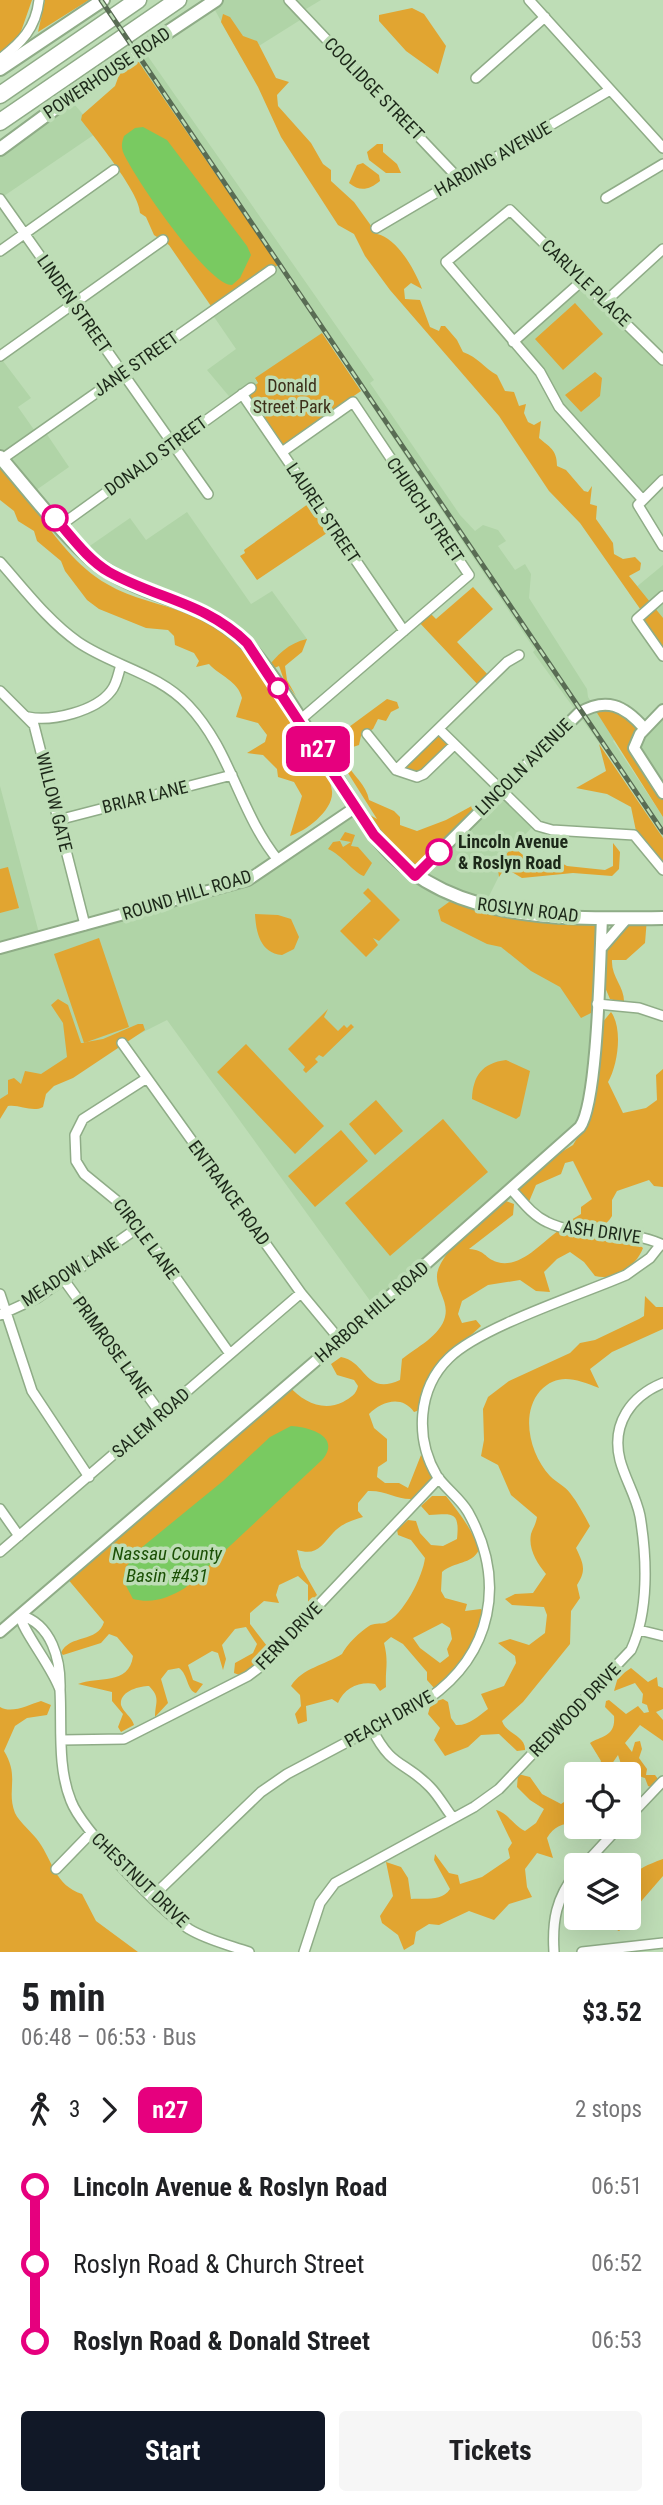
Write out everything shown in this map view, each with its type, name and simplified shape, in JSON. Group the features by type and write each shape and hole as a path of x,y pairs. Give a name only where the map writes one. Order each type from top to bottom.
{"highway":[{"path":"0,95 138,0"},
{"path":"0,122 178,0"}],"main road":[{"path":"0,69 103,0"},
{"name":"POWERHOUSE ROAD","path":"0,149 76,93 216,0"},
{"name":"ROSLYN ROAD","path":"1,458 61,525 108,571 196,607 233,630 254,652 374,835 415,876 450,895 490,907 601,918 663,918"}],"street":[{"path":"0,59 28,33 36,18 39,0"},
{"name":"COOLIDGE STREET","path":"289,0 459,179"},
{"path":"530,0 663,148"},
{"path":"476,78 545,17"},
{"name":"HARDING AVENUE","path":"376,228 610,90"},
{"path":"606,198 663,164"},
{"path":"0,251 114,170"},
{"name":"LINDEN STREET","path":"0,199 208,494"},
{"name":"CARLYLE PLACE","path":"513,342 445,265 506,210 510,210 606,301 663,360"},
{"path":"0,356 163,240"},
{"path":"606,301 663,249"},
{"name":"JANE STREET","path":"1,458 271,270"},
{"path":"583,280 513,342 540,372 559,407 642,499"},
{"name":"DONALD STREET","path":"61,525 251,388"},
{"name":"LAUREL STREET","path":"242,394 404,631"},
{"name":"CHURCH STREET","path":"282,452 353,402 469,575 300,720"},
{"path":"663,480 642,499 638,508 663,545"},
{"path":"0,562 58,626 78,642 121,666 151,677 187,704 218,742 246,812 278,860"},
{"path":"663,596 637,619 663,656"},
{"path":"396,770 507,662 519,655"},
{"path":"0,704 29,717 49,717 92,706 112,690 121,666"},
{"name":"WILLOW GATE","path":"0,691 29,717 35,728 85,925"},
{"name":"LINCOLN AVENUE","path":"415,876 576,715 591,706 621,706 644,728"},
{"path":"663,710 644,728 635,744 634,752 663,793"},
{"path":"439,729 541,828 634,835 663,870"},
{"path":"367,734 396,770 421,776 454,745"},
{"name":"BRIAR LANE","path":"58,820 232,775"},
{"name":"ROUND HILL ROAD","path":"0,948 239,884 356,807"},
{"name":"HARBOR HILL ROAD","path":"0,1632 340,1340 512,1189 585,1120 592,1083 601,918"},
{"path":"601,949 628,918"},
{"path":"597,1004 662,1013"},
{"name":"ENTRANCE ROAD","path":"122,1043 300,1293 340,1340"},
{"name":"CIRCLE LANE","path":"147,1078 86,1116 77,1129 74,1145 76,1161 84,1174 117,1199 230,1354"},
{"name":"ASH DRIVE","path":"512,1189 534,1213 552,1225 637,1236 662,1244"},
{"name":"MEADOW LANE","path":"3,1314 64,1280 139,1227"},
{"name":"PEACH DRIVE","path":"153,1896 261,1792 287,1774 449,1685 468,1663 485,1629 489,1589 483,1552 468,1512 439,1478 425,1447 422,1415 431,1383 449,1358 478,1337 626,1275 650,1258 662,1244"},
{"name":"PRIMROSE LANE","path":"64,1280 161,1415"},
{"name":"SALEM ROAD","path":"0,1552 300,1293"},
{"path":"0,1294 3,1314 32,1391 89,1477"},
{"name":"REDWOOD DRIVE","path":"304,1952 320,1903 335,1883 453,1818 499,1789 620,1663 639,1630 643,1602 641,1526 636,1500 619,1458 620,1424 632,1402 663,1382"},
{"name":"FERN DRIVE","path":"62,1740 124,1738 248,1676 439,1478"},
{"path":"0,1509 19,1536"},
{"name":"CHESTNUT DRIVE","path":"20,1615 20,1624 45,1657 60,1690 67,1790 75,1809 91,1833 188,1928 232,1949 249,1952"},
{"path":"639,1630 663,1636"},
{"path":"372,1729 383,1751 396,1764 429,1786 453,1818"},
{"path":"641,1804 663,1781"},
{"path":"56,1869 91,1833"},
{"path":"595,1853 608,1839"},
{"path":"554,1952 554,1918 559,1897 564,1890"},
{"path":"582,1952 663,1943"}],"shaded area":[{"path":"216,0 321,0 301,12 305,17 241,57 211,3"},
{"path":"147,55 374,380 370,383 460,515 475,531 483,525 498,530 506,541 498,546 515,570 525,564 531,574 529,598 587,689 588,697 615,739 613,741 663,817 663,838 613,762 533,652 535,650 323,333 255,379 258,383 233,401 207,370 236,349 210,311 277,265 138,61"},
{"path":"69,98 98,132 1,198 5,206 0,210 0,149"},
{"path":"583,280 663,360 663,480 643,499 552,396 513,342"},
{"path":"0,357 31,398 18,407 37,434 44,430 69,467 32,493 0,457"},
{"path":"187,512 251,604 272,591 307,639 266,670 233,630 131,582 84,550 130,518 146,540"},
{"path":"663,565 663,639 629,593"},
{"path":"663,710 663,793 634,748"},
{"path":"0,786 40,937 239,884 356,807 395,859 501,790 535,824 507,854 503,861 504,866 484,906 602,918 588,1113 376,1309 167,1020 0,1104"}],"green space":[{"path":"0,0 32,0 18,40 0,55"},
{"path":"45,0 89,0 38,32"},
{"path":"412,8 424,14 446,46 438,74 406,51 379,21 379,15"},
{"path":"223,14 230,17 243,36 257,41 276,78 289,82 277,95 278,106 311,143 323,164 331,170 331,181 354,202 377,234 398,248 410,264 422,289 411,283 404,289 405,299 420,300 430,327 439,331 441,326 445,326 463,352 497,375 505,391 514,392 519,406 526,404 524,413 528,422 534,425 541,421 539,438 554,452 557,466 566,470 584,491 588,492 592,486 590,504 597,506 596,519 613,543 614,554 623,559 635,557 641,563 640,570 629,576 663,618 663,656 638,619 643,613 580,523 549,491 499,416 390,290 365,256 354,234 338,225 281,137 258,87 221,22"},
{"path":"134,59 138,61 278,265 213,309 169,245 154,235 146,217 140,213 125,180 81,120 82,115 115,86 122,67"},
{"path":"377,144 383,144 383,152 397,164 401,173 386,173 369,160 367,152"},
{"path":"363,163 379,175 380,181 361,189 349,183 357,165"},
{"path":"575,303 603,334 563,370 535,339"},
{"name":"Donald Street Park","path":"322,333 361,391 280,447 242,395 258,383 255,378"},
{"path":"595,372 602,378 600,396 581,412 565,395"},
{"path":"0,464 62,545 91,573 107,584 209,624 266,670 283,650 307,639 302,652 285,666 287,680 296,696 284,680 279,666 270,670 271,683 315,752 329,780 331,798 318,819 304,830 290,836 302,796 294,782 278,777 277,769 263,755 247,753 265,742 267,735 258,723 236,717 242,698 237,687 209,664 196,667 199,661 194,653 175,645 174,636 168,630 146,628 99,609 87,600 65,571 61,561 37,541 34,531 18,521 14,511 0,500"},
{"path":"308,504 327,533 257,580 240,556 245,553 244,550"},
{"path":"473,587 493,609 457,642 491,678 481,688 417,620 428,611 436,619"},
{"path":"387,699 397,702 399,708 391,712 386,721 378,719 373,729 361,736 359,745 347,749 343,754 369,800 394,811 400,817 400,825 417,831 446,820 501,790 415,876 356,807 377,819 336,754 329,750 334,738"},
{"path":"606,703 644,728 635,743 663,793 663,817 592,705"},
{"path":"439,729 454,745 424,774 396,770"},
{"path":"599,744 663,838 663,863 636,831 631,807 607,794 576,788 606,771"},
{"path":"345,832 355,835 351,846 358,847 372,863 364,876 328,849 333,842 340,841 343,847 351,842 340,840"},
{"path":"613,843 620,852 619,869 612,876 573,873 522,878 505,868 499,877 498,869 482,861 498,864 509,851 517,850 529,860 554,859 567,866 605,870 613,866"},
{"path":"8,867 19,908 0,913 0,869"},
{"path":"368,888 400,920 379,941 373,938 378,945 366,957 340,931 371,901 363,893"},
{"path":"449,902 601,918 601,947 619,925 647,918 645,943 626,960 612,960 624,1003 610,999 604,985 593,1012 581,1018 560,987 531,971 501,947 487,944 441,921 438,910"},
{"path":"255,914 278,915 291,919 299,937 294,949 282,955 264,946 258,934"},
{"path":"99,938 129,1027 84,1043 54,954"},
{"path":"58,999 68,1005 81,1043 103,1039 138,1024 143,1024 145,1030 73,1078 54,1086 46,1094 43,1107 35,1109 8,1106 0,1119 0,1099 8,1094 8,1080 14,1078 21,1084 25,1071 41,1074 67,1057 63,1023 51,1005"},
{"path":"328,1009 324,1017 338,1031 344,1025 347,1028 351,1024 354,1027 323,1057 319,1055 315,1059 318,1062 306,1073 303,1070 305,1067 288,1049"},
{"path":"611,1012 617,1027 618,1047 608,1082 623,1113 646,1108 657,1100 656,1075 663,1069 663,1187 654,1186 649,1180 617,1191 612,1200 612,1216 608,1221 598,1227 587,1228 571,1220 581,1214 581,1207 592,1199 573,1161 565,1163 561,1174 536,1185 528,1204 518,1195 518,1187 540,1165 573,1145 579,1135 602,1023"},
{"path":"246,1044 324,1126 295,1154 217,1072"},
{"path":"506,1060 530,1071 520,1116 516,1119 472,1099 474,1084 480,1072 491,1064"},
{"path":"376,1100 403,1131 375,1155 349,1124"},
{"path":"443,1119 488,1172 390,1256 345,1203"},
{"path":"341,1130 368,1161 315,1207 288,1176"},
{"path":"506,1201 514,1204 513,1215 469,1249 479,1251 497,1262 514,1262 522,1258 558,1231 586,1238 631,1239 643,1248 630,1267 617,1274 595,1276 584,1262 570,1252 557,1259 544,1272 550,1292 536,1291 520,1280 488,1285 462,1301 458,1314 462,1323 476,1320 481,1326 457,1348 420,1410 414,1412 404,1403 392,1402 369,1414 374,1428 387,1439 387,1461 378,1467 377,1477 385,1483 399,1483 408,1488 421,1455 432,1471 432,1481 413,1499 368,1491 358,1503 358,1511 363,1517 340,1527 314,1551 297,1550 301,1567 317,1595 308,1604 308,1585 298,1576 279,1585 276,1595 279,1603 264,1601 250,1613 250,1624 267,1646 258,1666 242,1676 234,1673 235,1663 253,1653 257,1644 246,1627 235,1629 222,1645 226,1659 223,1670 218,1653 212,1651 188,1665 193,1680 203,1684 196,1693 179,1668 168,1670 161,1679 168,1703 155,1717 156,1697 149,1686 136,1688 123,1696 121,1705 134,1725 121,1732 118,1727 123,1714 112,1701 112,1692 78,1684 119,1676 130,1665 133,1656 117,1637 109,1634 101,1643 63,1655 61,1653 70,1643 96,1633 104,1622 66,1577 289,1386 314,1404 328,1406 343,1402 354,1394 358,1386 354,1380 337,1375 331,1364 341,1357 350,1360 380,1384 400,1380 402,1359 421,1346 443,1324 446,1311 438,1286 439,1266 476,1222"},
{"path":"645,1296 656,1307 663,1307 663,1329 612,1352 590,1369 599,1388 575,1380 554,1381 540,1391 530,1411 530,1434 537,1457 550,1476 570,1493 590,1526 576,1548 583,1571 577,1585 580,1598 571,1611 570,1644 523,1702 502,1721 507,1729 522,1741 525,1750 517,1751 499,1734 481,1735 468,1747 445,1756 434,1740 440,1728 428,1714 431,1703 443,1699 448,1702 451,1718 456,1725 473,1720 488,1709 481,1694 504,1686 516,1663 515,1656 498,1643 510,1639 529,1645 545,1633 547,1615 544,1607 512,1605 505,1599 515,1594 533,1593 546,1574 531,1545 531,1534 537,1517 511,1495 498,1465 481,1456 484,1440 483,1409 488,1397 509,1381 570,1353 580,1343 595,1340 644,1316"},
{"path":"432,1496 446,1496 465,1522 479,1550 467,1561 442,1572 441,1591 445,1598 467,1604 465,1611 481,1609 484,1614 471,1646 452,1672 434,1688 427,1680 427,1672 403,1644 391,1637 384,1643 387,1661 386,1687 380,1691 375,1684 358,1685 344,1693 338,1703 332,1699 306,1706 307,1721 298,1724 295,1714 301,1706 300,1695 291,1686 296,1680 307,1671 342,1654 354,1638 369,1626 392,1619 416,1585 425,1558 411,1540 398,1535 397,1530 408,1520 416,1521 420,1533 431,1545 443,1546 457,1539 456,1518 444,1514 429,1515 421,1506","holes":["442,1623 450,1628 452,1639 447,1649 449,1656 440,1663 420,1648 413,1638"]},
{"path":"631,1668 648,1682 657,1677 658,1686 663,1688 663,1709 656,1712 663,1720 663,1741 640,1725 625,1743 632,1752 635,1742 640,1741 642,1749 639,1758 647,1769 646,1775 655,1775 658,1779 654,1788 648,1786 641,1776 641,1762 620,1762 618,1755 613,1762 601,1762 590,1743 607,1735 613,1728 614,1716 605,1707 606,1701 609,1700 626,1714 638,1706 644,1713 649,1712 647,1705 642,1703 643,1694 635,1683 614,1691 618,1677"},
{"path":"41,1701 51,1705 47,1715 27,1718 15,1726 4,1751 11,1768 15,1813 39,1842 60,1879 82,1894 96,1921 138,1952 0,1952 0,1707 15,1709"},
{"path":"518,1774 530,1777 542,1794 561,1804 564,1802 564,1825 547,1838 553,1858 537,1853 525,1869 527,1887 532,1897 509,1904 494,1920 469,1911 439,1925 429,1924 416,1932 414,1944 404,1950 398,1935 382,1923 380,1916 393,1896 386,1862 401,1867 408,1878 411,1899 438,1898 450,1889 434,1860 435,1854 449,1873 458,1875 460,1884 482,1877 510,1858 508,1849 512,1843 496,1810 504,1813 525,1831 536,1823 544,1809 517,1787"},
{"path":"663,1859 663,1876 641,1901 641,1869"}],"water":[{"path":"143,127 167,140 247,246 251,255 240,278 232,285 221,281 190,250 130,165 122,150 124,136 135,128"},
{"name":"Nassau County Basin #431","path":"291,1426 306,1428 326,1439 328,1451 323,1459 185,1588 160,1599 133,1599 123,1580 126,1567 141,1548 223,1481 270,1437"}],"railway":[{"path":"101,0 663,832"}],"bus line":[{"name":"n27","path":"55,518 100,566 219,619 247,643 374,835 415,876 439,852"}],"place":[{"name":"Lincoln Avenue & Roslyn Road","path":"439,852"}]}
